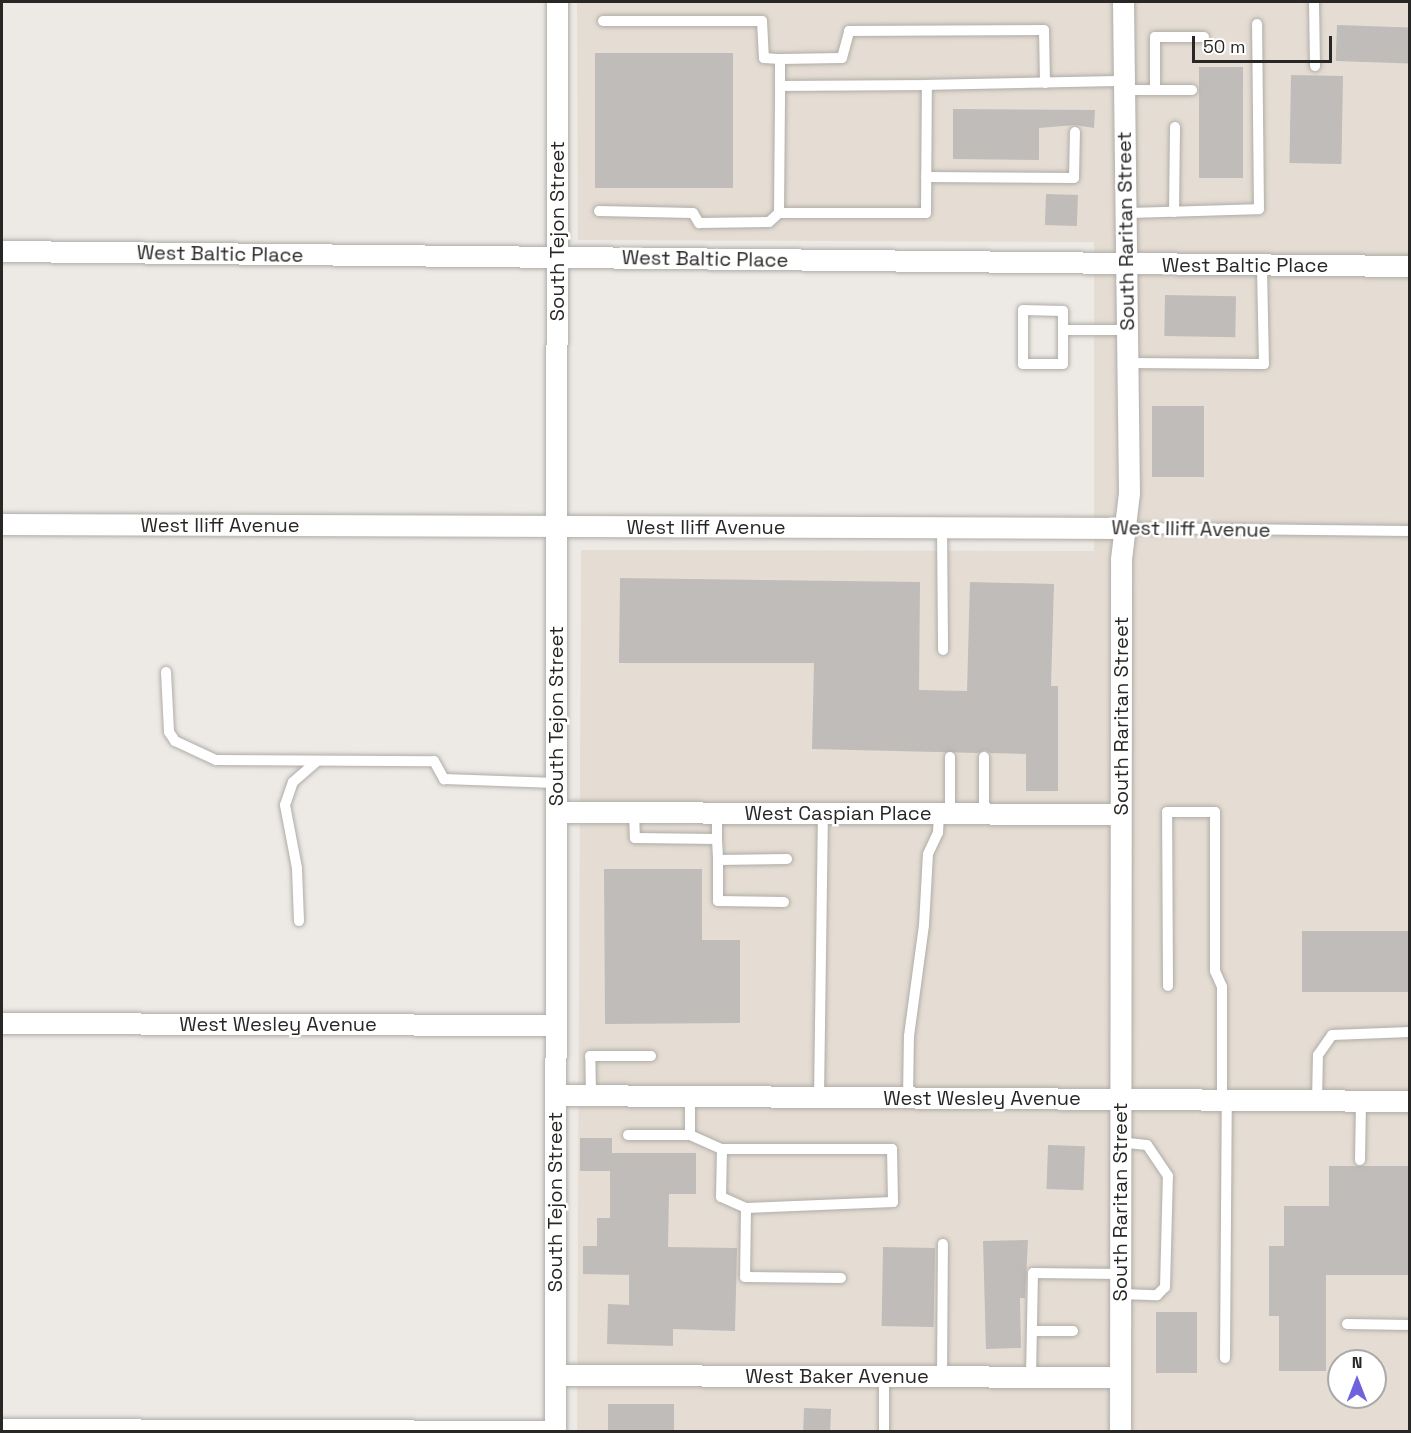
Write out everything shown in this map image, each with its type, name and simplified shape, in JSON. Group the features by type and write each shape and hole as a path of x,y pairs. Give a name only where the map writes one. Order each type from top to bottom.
{"street":[{"name":"South Tejon Street","path":"555,1431 557,2"},
{"name":"South Raritan Street","path":"1120,1431 1120,814 1125,528 1129,493 1123,2"},
{"name":"West Baltic Place","path":"2,251 1410,266"},
{"name":"West Iliff Avenue","path":"2,524 1125,528"},
{"name":"West Caspian Place","path":"556,812 1120,814"},
{"name":"West Wesley Avenue","path":"2,1023 555,1025"},
{"name":"West Wesley Avenue","path":"555,1095 1410,1101"},
{"name":"West Baker Avenue","path":"555,1375 1120,1377"},
{"path":"2,1429 555,1431"}],"lane":[{"path":"1314,2 1315,66"},
{"path":"603,21 762,21 764,58 780,59 842,58 849,31 1044,30 1045,83"},
{"path":"1126,213 1259,209 1257,24"},
{"path":"1155,90 1155,37 1204,37"},
{"path":"779,213 780,59"},
{"path":"780,86 1045,83 1192,90"},
{"path":"599,211 693,213 699,223 769,222 779,213 926,213 927,85"},
{"path":"1174,212 1175,127"},
{"path":"926,177 1074,178 1075,132"},
{"path":"1128,363 1264,363 1262,265"},
{"path":"1023,310 1063,311 1063,330 1063,364 1023,364 1023,310"},
{"path":"1063,330 1127,330"},
{"path":"942,528 943,650"},
{"name":"West Iliff Avenue","path":"1125,528 1410,531"},
{"path":"166,672 169,732 175,741 216,759 434,761 444,779 556,783"},
{"path":"908,1097 909,1036 924,925 928,854 944,813 950,757"},
{"path":"984,757 984,814"},
{"path":"299,921 297,868 285,806 293,783 317,761"},
{"path":"634,812 635,838 717,839"},
{"path":"1168,986 1167,812 1215,812 1215,971 1221,987 1225,1100 1225,1358"},
{"path":"717,813 718,902 784,902"},
{"path":"819,1097 823,813"},
{"path":"718,860 787,859"},
{"path":"1317,1101 1318,1054 1332,1035 1410,1032"},
{"path":"591,1095 590,1056 651,1056"},
{"path":"690,1096 690,1135"},
{"path":"1360,1160 1361,1101"},
{"path":"628,1135 690,1135 722,1149 892,1149 893,1202 746,1208 721,1197 722,1149"},
{"path":"1031,1377 1034,1331 1033,1273 1120,1284 1157,1295 1165,1287 1167,1176 1147,1145 1120,1142"},
{"path":"746,1208 745,1277 841,1278"},
{"path":"942,1377 943,1244"},
{"path":"1347,1324 1410,1325"},
{"path":"1034,1331 1073,1331"},
{"path":"884,1376 884,1431"}],"shaded area":[{"path":"577,2 1409,2 1409,1431 577,1431 581,550 1094,551 1094,242 578,240"}],"building":[{"path":"1337,25 1410,28 1409,64 1336,61"},
{"path":"595,53 733,53 733,188 595,188"},
{"path":"1199,67 1243,67 1243,178 1199,178"},
{"path":"1291,75 1343,76 1341,164 1289,163"},
{"path":"953,109 1095,110 1094,128 1075,125 1039,128 1039,160 953,159"},
{"path":"1046,194 1078,195 1077,226 1045,225"},
{"path":"1165,295 1236,296 1235,337 1164,336"},
{"path":"1152,406 1204,406 1204,477 1152,477"},
{"path":"620,578 920,582 919,690 967,691 970,582 1054,584 1051,686 1058,686 1058,791 1026,791 1026,754 990,753 985,750 978,753 812,749 814,663 619,663"},
{"path":"604,869 702,869 702,940 740,940 740,1023 605,1024"},
{"path":"1302,931 1410,931 1410,992 1302,992"},
{"path":"580,1138 612,1138 612,1153 696,1153 696,1194 669,1194 668,1247 737,1248 735,1331 673,1329 673,1346 607,1344 608,1304 629,1305 629,1275 583,1274 583,1246 597,1246 597,1218 610,1218 610,1171 580,1171"},
{"path":"1048,1145 1085,1146 1083,1190 1046,1189"},
{"path":"1329,1166 1410,1166 1410,1275 1326,1275 1326,1371 1279,1371 1279,1316 1269,1316 1269,1246 1284,1246 1284,1206 1329,1206"},
{"path":"1028,1240 1025,1298 1020,1298 1021,1348 986,1349 983,1241"},
{"path":"883,1247 935,1248 934,1327 882,1326"},
{"path":"1156,1312 1197,1312 1197,1373 1156,1373"},
{"path":"608,1404 674,1404 674,1431 608,1431"},
{"path":"804,1408 831,1409 830,1432 803,1431"}]}
